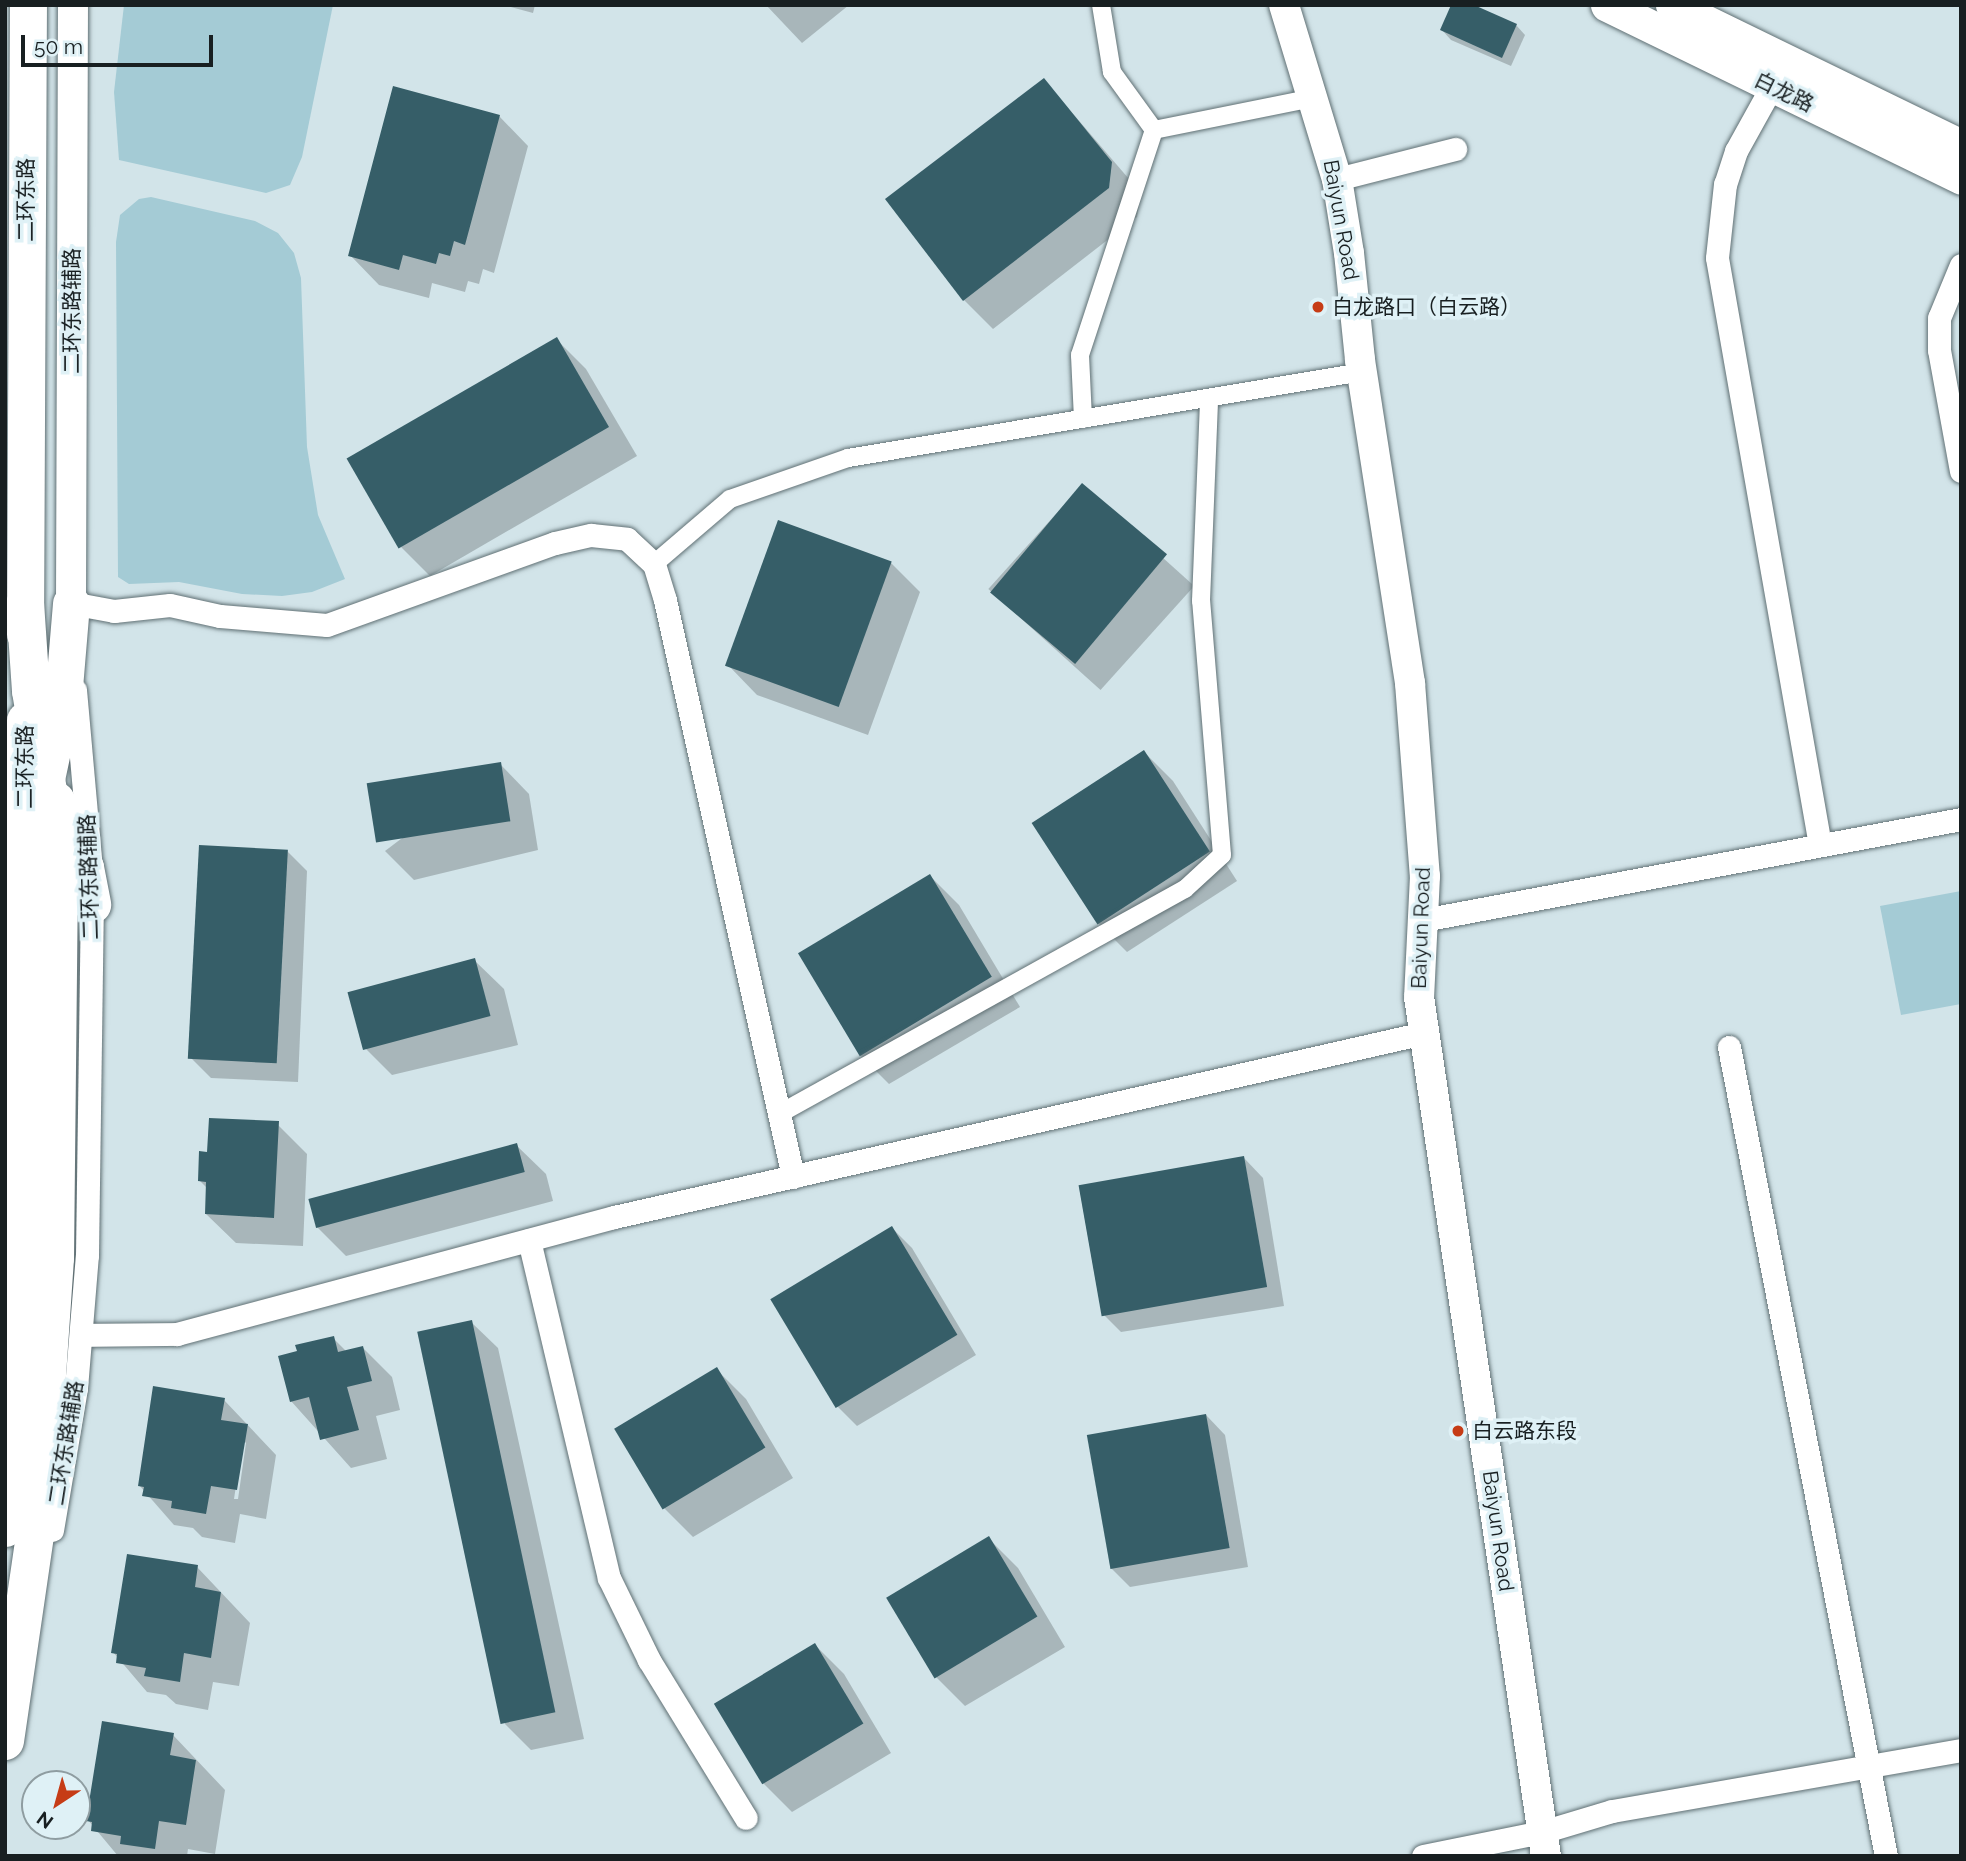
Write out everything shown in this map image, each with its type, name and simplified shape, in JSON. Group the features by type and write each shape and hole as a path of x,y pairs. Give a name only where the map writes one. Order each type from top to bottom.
{"highway":[{"path":"5,1742 37,1521 55,1258 60,900 47,775 29,672 25,604"}],"main road":[{"name":"二环东路","path":"5,1528 22,1324 28,5"},
{"name":"白龙路","path":"1607,5 1961,178"},
{"name":"白龙路","path":"1672,5 1961,146"},
{"path":"25,897 32,840 63,699 72,603"},
{"path":"47,775 79,850 92,904"}],"street":[{"name":"二环东路辅路","path":"5,1742 63,1473 81,1335 92,1122 92,904 72,603 73,5"},
{"path":"1101,5 1112,72 1154,130"},
{"name":"Baiyun Road","path":"1284,5 1337,179 1362,372 1410,682 1425,876 1419,997 1544,1844"},
{"path":"1772,86 1736,151 1725,184 1717,258 1820,845"},
{"path":"1154,130 1312,98"},
{"path":"1083,419 1080,355 1154,130"},
{"path":"1337,179 1455,149"},
{"path":"1961,265 1939,318 1939,350 1961,471"},
{"path":"654,564 730,499 848,458 1362,372"},
{"path":"779,1114 1185,889 1222,855 1200,601 1209,398"},
{"path":"72,603 114,611 170,605 220,616 327,625 591,535 627,539 654,564 793,1177"},
{"path":"1423,920 1961,819"},
{"path":"81,1335 177,1334 528,1240 1424,1033"},
{"path":"1729,1047 1841,1640 1871,1768 1886,1856"},
{"path":"528,1240 609,1578 649,1660 746,1818"},
{"path":"1423,1856 1544,1844 1612,1811 1871,1768 1961,1750"}],"shaded area":[{"path":"124,5 333,5 302,157 290,185 266,193 119,160 114,92"},
{"path":"151,197 255,221 278,233 294,253 301,278 307,447 318,515 345,579 312,592 282,596 242,594 179,582 129,584 118,577 116,242 120,215 139,199"},
{"path":"1961,891 1961,1004 1901,1015 1880,906"}],"building":[{"path":"1451,5 1474,5 1517,24 1502,58 1440,30"},
{"path":"1044,78 1112,162 1109,188 963,301 885,199"},
{"path":"393,86 500,115 465,245 454,241 450,256 439,253 436,264 403,255 399,270 348,256"},
{"path":"557,337 609,427 399,549 347,458"},
{"path":"1082,483 1167,554 1075,664 990,593"},
{"path":"778,520 892,561 839,707 725,666"},
{"path":"1144,750 1210,851 1098,924 1032,823"},
{"path":"501,762 510,821 376,843 367,783"},
{"path":"199,845 288,850 277,1063 188,1059"},
{"path":"930,874 992,977 860,1056 798,953"},
{"path":"475,958 491,1016 363,1050 347,992"},
{"path":"209,1118 279,1121 274,1218 205,1214 206,1182 198,1181 199,1151 207,1152"},
{"path":"517,1143 525,1172 316,1228 308,1199"},
{"path":"1244,1156 1267,1287 1102,1316 1079,1185"},
{"path":"892,1226 957,1335 836,1408 770,1299"},
{"path":"472,1320 555,1712 501,1724 417,1332"},
{"path":"334,1336 338,1352 363,1346 372,1381 347,1387 359,1430 320,1440 309,1397 290,1402 278,1356 297,1351 295,1345"},
{"path":"717,1367 765,1448 663,1509 614,1429"},
{"path":"153,1386 225,1398 221,1420 248,1424 237,1490 211,1486 206,1514 171,1508 172,1501 142,1496 144,1487 138,1486"},
{"path":"1206,1414 1230,1548 1110,1569 1087,1435"},
{"path":"989,1536 1037,1617 935,1678 886,1598"},
{"path":"127,1554 198,1565 195,1587 221,1592 211,1658 184,1653 180,1682 144,1676 146,1668 116,1663 117,1654 111,1653"},
{"path":"815,1643 863,1724 762,1784 714,1704"},
{"path":"102,1721 174,1733 170,1755 196,1760 186,1825 159,1821 155,1849 120,1844 121,1836 91,1831 91,1790"}],"place":[{"name":"白龙路口（白云路）","path":"1318,307"},
{"name":"白云路东段","path":"1458,1431"}]}
